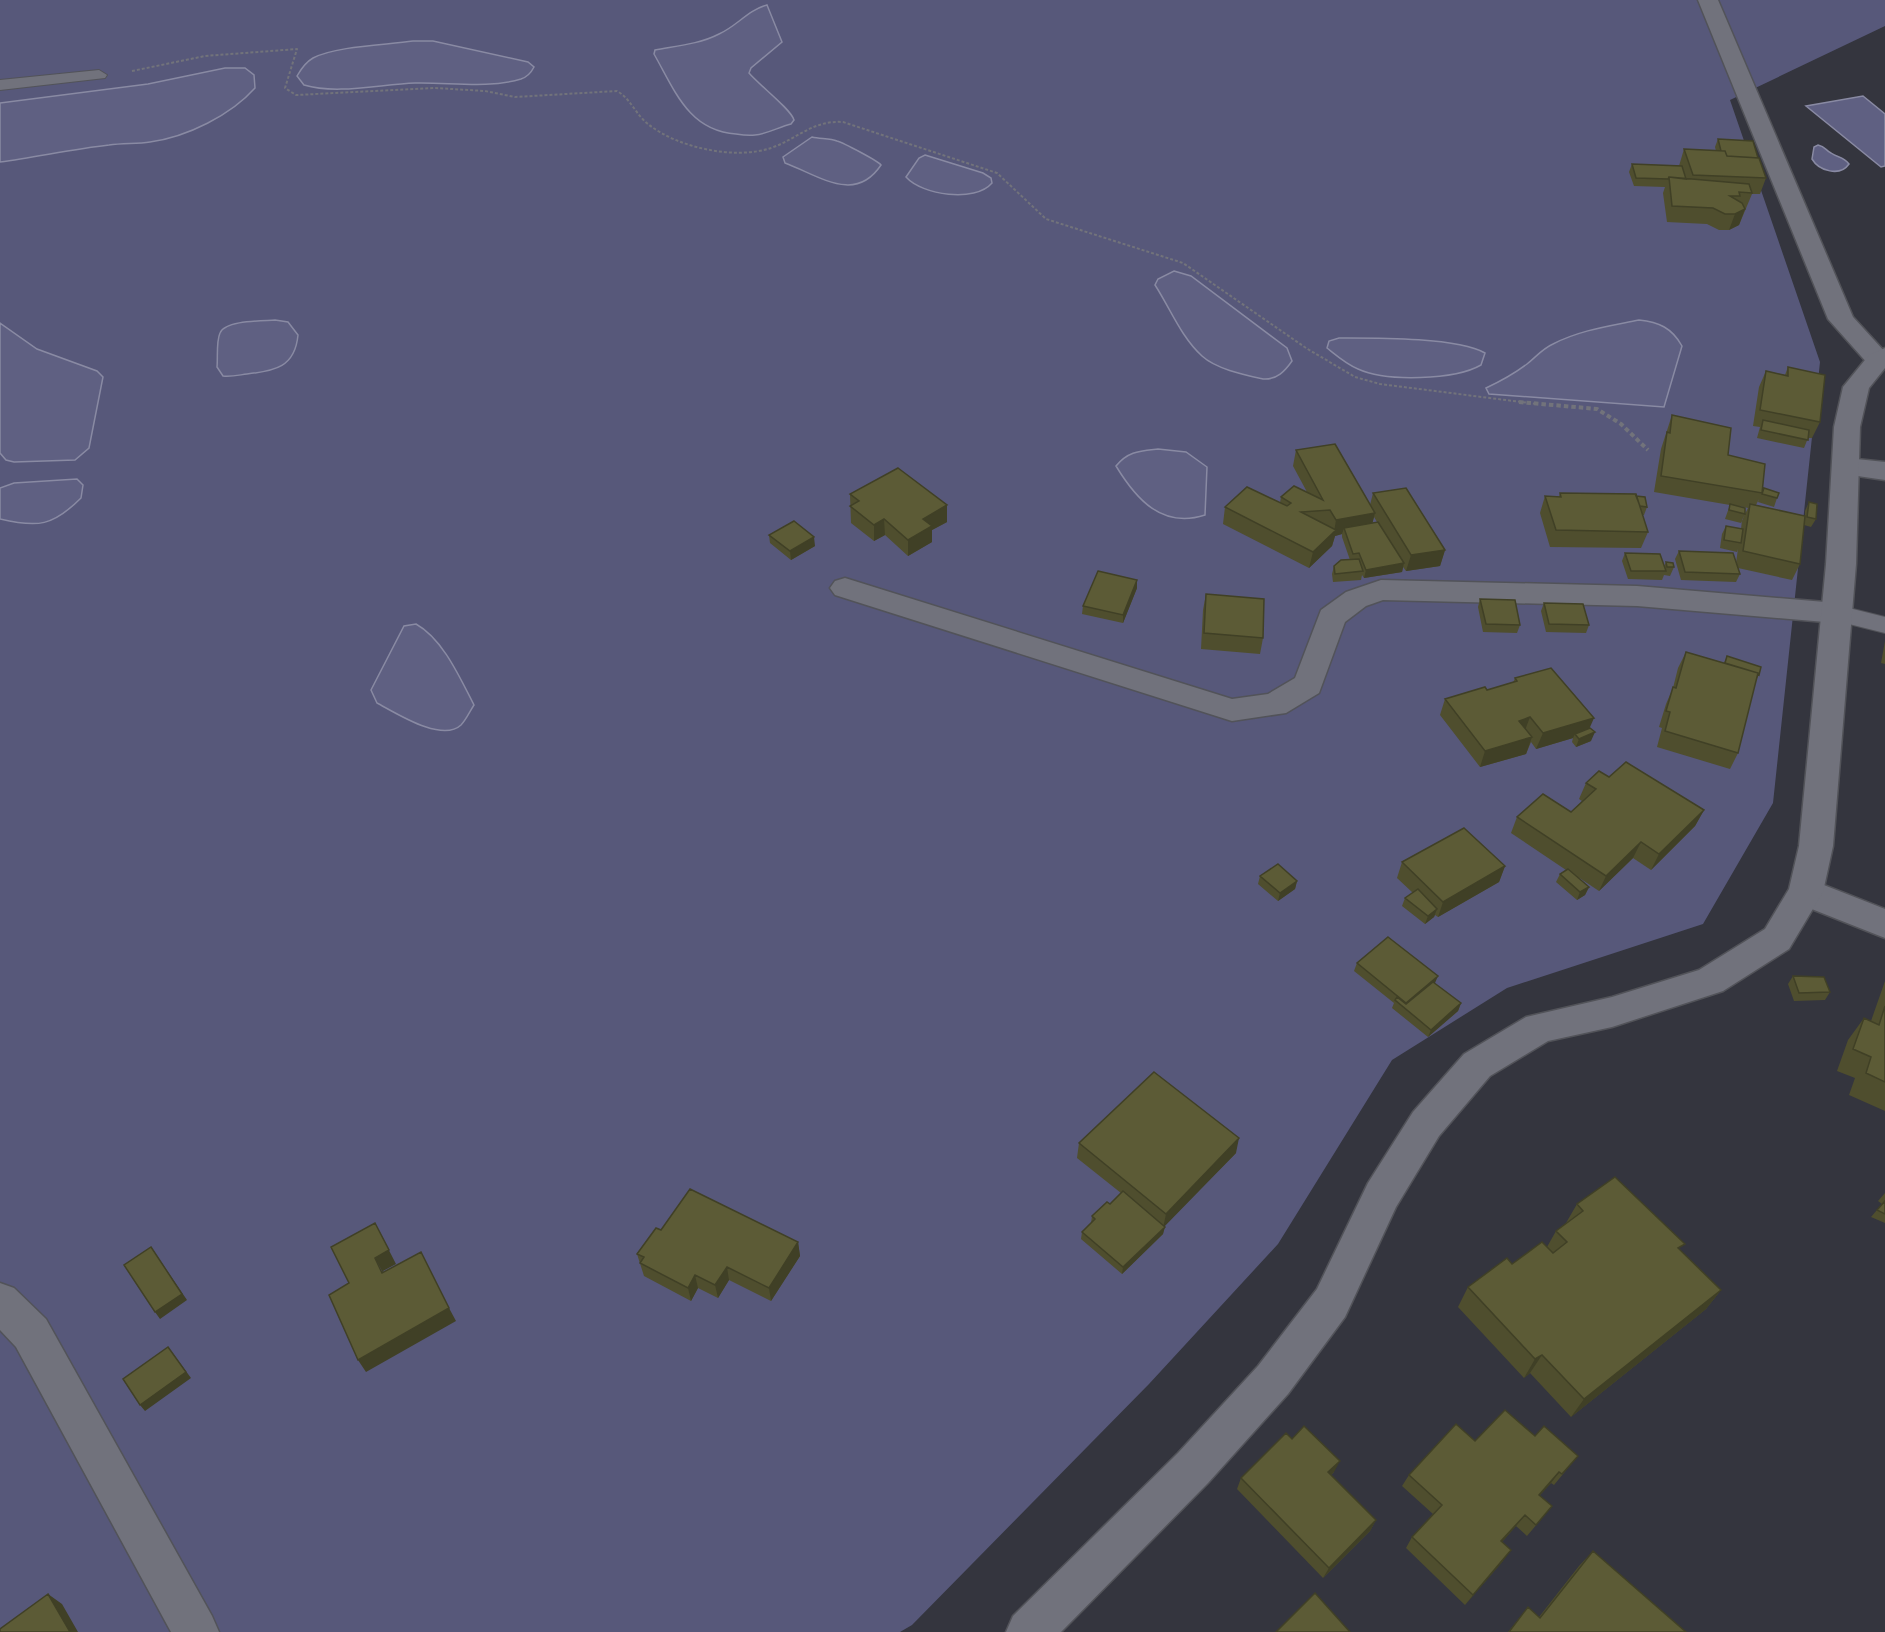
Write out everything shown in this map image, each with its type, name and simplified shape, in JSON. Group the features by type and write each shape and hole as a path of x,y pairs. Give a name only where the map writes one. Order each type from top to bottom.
{"street":[{"path":"1029,1632 1193,1468 1273,1380 1331,1304 1382,1195 1426,1124 1477,1065 1539,1028 1612,1012 1710,981 1777,939 1806,892 1816,846 1837,613 1847,467 1847,427 1856,387 1882,358 1840,319 1708,0"},
{"path":"1847,467 1885,471"},
{"path":"845,588 1232,710 1275,705 1308,685 1332,617 1356,599 1381,590 1637,596 1837,613"},
{"path":"1806,892 1885,924"},
{"path":"0,1302 31,1333 196,1632"}],"lane":[{"path":"0,85 99,75"},
{"path":"1837,613 1885,625"}],"path":[{"path":"99,75 205,57 297,49 285,88 288,92 296,94 435,88 485,91 515,97 617,91 623,94 647,123 664,134 697,145 730,152 750,153 771,148 829,119 843,122 997,173 1046,219 1183,263 1306,348 1354,377 1380,384 1503,401 1597,410 1621,424 1648,450"}],"shaded area":[{"path":"0,0 1885,0 1885,26 1730,100 1820,362 1773,803 1703,924 1507,988 1392,1060 1278,1244 1149,1384 912,1625 900,1632 0,1632"},
{"path":"767,5 782,42 751,68 749,73 792,115 794,120 791,124 753,135 720,131 706,125 685,107 654,54 655,50 712,37"},
{"path":"433,41 528,62 534,67 521,79 495,84 415,83 330,89 304,85 297,76 308,62 323,54 348,48"},
{"path":"225,68 245,68 254,75 255,88 221,116 193,130 150,142 114,144 0,162 0,103 148,84"},
{"path":"1863,96 1885,114 1885,166 1881,167 1806,106"},
{"path":"812,137 841,142 881,165 871,177 860,183 848,185 824,180 785,163 783,157"},
{"path":"1818,145 1849,164 1835,171 1819,167 1812,159 1814,147"},
{"path":"925,155 983,173 991,178 992,183 974,193 962,195 924,188 906,177 919,158"},
{"path":"1174,271 1191,276 1287,348 1292,361 1280,374 1263,379 1223,368 1208,361 1182,331 1155,285 1158,279"},
{"path":"275,320 288,322 298,335 293,354 288,361 275,369 223,376 217,367 218,341 223,329 236,323"},
{"path":"1639,320 1653,322 1669,330 1682,346 1664,407 1489,394 1486,388 1513,374 1546,348 1563,339 1595,329"},
{"path":"0,323 37,349 97,371 103,377 89,448 75,460 14,462 6,460 0,453"},
{"path":"1339,338 1435,341 1472,348 1485,353 1481,365 1455,374 1420,378 1385,376 1354,367 1327,348 1329,341"},
{"path":"1158,449 1186,452 1207,467 1205,515 1176,518 1152,508 1132,490 1116,466 1125,457 1140,451"},
{"path":"77,479 83,485 81,498 53,519 35,524 0,519 0,488 14,483"},
{"path":"416,624 443,649 474,705 463,723 453,730 431,729 407,719 377,703 371,690 404,626"}],"building":[{"path":"1718,139 1753,141 1758,158 1727,156 1725,151 1721,151"},
{"path":"1684,149 1725,151 1727,156 1759,158 1766,178 1693,175"},
{"path":"1632,164 1682,166 1686,179 1636,178"},
{"path":"1669,177 1749,184 1752,193 1739,192 1740,196 1730,196 1742,203 1745,209 1735,214 1725,214 1713,208 1672,206"},
{"path":"1788,367 1825,375 1820,422 1760,410 1766,371 1788,376"},
{"path":"1672,415 1731,428 1728,455 1765,464 1762,493 1661,476 1667,432 1670,433"},
{"path":"1763,420 1809,430 1808,440 1761,430"},
{"path":"1335,444 1375,513 1336,520 1330,510 1301,512 1336,530 1313,552 1225,507 1247,487 1287,506 1291,503 1281,497 1294,486 1323,500 1296,450"},
{"path":"898,468 947,505 923,519 932,526 908,540 884,519 874,525 850,506 859,501 850,494"},
{"path":"1406,488 1445,550 1411,555 1373,493"},
{"path":"1764,488 1779,493 1777,498 1762,494"},
{"path":"1560,493 1636,494 1648,532 1556,530 1545,496 1561,497"},
{"path":"1636,496 1645,497 1647,507 1640,506"},
{"path":"1809,502 1817,504 1816,519 1807,517"},
{"path":"1730,504 1745,508 1745,514 1729,510"},
{"path":"1750,504 1805,516 1800,564 1743,551"},
{"path":"794,521 814,537 790,551 769,535"},
{"path":"1378,522 1404,563 1366,570 1359,553 1353,554 1344,528"},
{"path":"1726,526 1743,529 1741,543 1724,540"},
{"path":"1679,551 1733,553 1740,574 1685,572"},
{"path":"1625,553 1660,554 1666,571 1631,571"},
{"path":"1359,559 1363,571 1335,574 1334,566 1341,560"},
{"path":"1666,562 1673,563 1674,567 1667,567"},
{"path":"1098,571 1137,580 1123,615 1083,606"},
{"path":"1206,594 1264,599 1263,638 1204,633"},
{"path":"1480,599 1515,600 1520,625 1486,624"},
{"path":"1544,603 1583,604 1589,625 1549,624"},
{"path":"1686,652 1758,673 1738,753 1665,731 1670,712 1666,711 1673,687 1676,688"},
{"path":"1727,656 1761,667 1759,675 1725,663"},
{"path":"1551,668 1594,718 1543,733 1530,717 1519,721 1532,737 1485,751 1445,699 1485,687 1487,690 1517,681 1515,678"},
{"path":"1590,728 1595,732 1579,739 1575,734"},
{"path":"1626,762 1704,810 1659,854 1641,842 1606,876 1517,817 1543,794 1571,812 1596,789 1586,783 1599,771 1609,777"},
{"path":"1464,828 1505,866 1443,902 1402,862"},
{"path":"1278,864 1297,881 1280,893 1260,876"},
{"path":"1568,869 1589,887 1580,892 1560,874"},
{"path":"1418,889 1437,909 1428,916 1405,898"},
{"path":"1388,937 1438,976 1406,1003 1357,963"},
{"path":"1793,976 1824,977 1830,992 1799,993"},
{"path":"1433,982 1461,1003 1431,1030 1395,1000 1397,997 1406,1004"},
{"path":"1885,1006 1885,1082 1866,1073 1871,1057 1853,1049 1864,1018 1879,1025"},
{"path":"1154,1072 1239,1138 1166,1214 1079,1143"},
{"path":"1615,1177 1685,1244 1678,1248 1721,1290 1584,1399 1542,1355 1535,1359 1468,1287 1507,1258 1512,1264 1542,1242 1553,1253 1567,1242 1556,1231 1583,1211 1577,1204"},
{"path":"690,1189 798,1242 769,1288 727,1267 715,1285 695,1275 688,1288 640,1263 644,1257 637,1254 656,1228 661,1230"},
{"path":"1123,1191 1165,1227 1123,1267 1082,1232 1095,1219 1092,1216 1107,1202 1110,1204"},
{"path":"1885,1201 1885,1214 1877,1210"},
{"path":"375,1223 389,1250 375,1258 382,1273 421,1252 449,1308 358,1360 329,1295 349,1283 331,1247"},
{"path":"151,1247 182,1294 155,1312 124,1265"},
{"path":"168,1347 186,1372 140,1405 123,1379"},
{"path":"1505,1410 1535,1436 1544,1426 1578,1456 1562,1474 1559,1472 1539,1495 1552,1506 1536,1525 1525,1515 1501,1541 1511,1550 1473,1595 1412,1537 1442,1505 1409,1475 1456,1424 1475,1441"},
{"path":"1304,1426 1340,1461 1328,1472 1376,1520 1329,1568 1241,1478 1286,1433 1292,1439"},
{"path":"1593,1551 1686,1632 1509,1632 1528,1607 1540,1618"},
{"path":"1315,1593 1350,1632 1276,1632"},
{"path":"48,1594 70,1632 0,1632 0,1629"}]}
